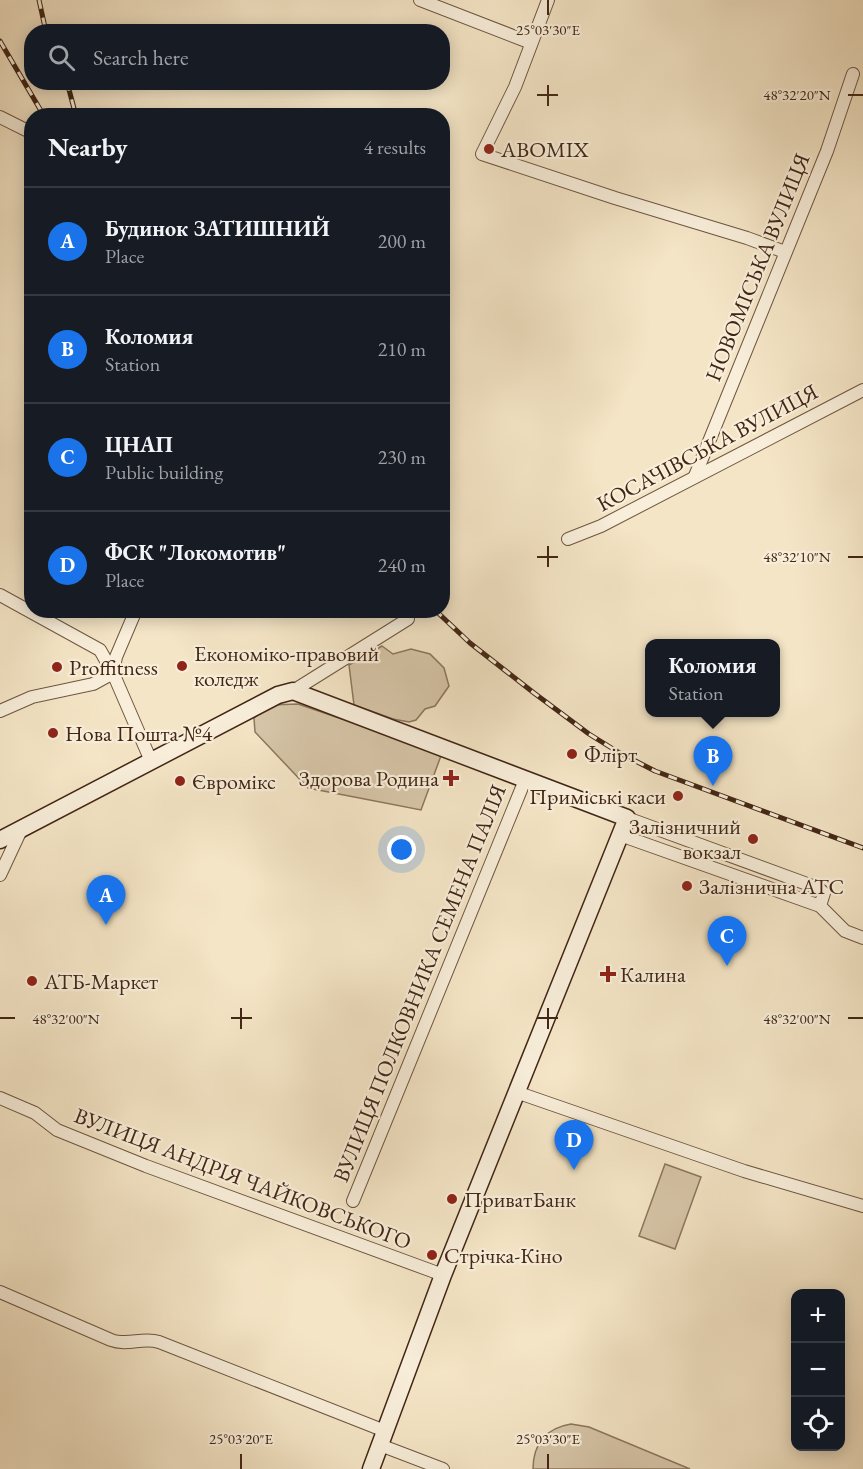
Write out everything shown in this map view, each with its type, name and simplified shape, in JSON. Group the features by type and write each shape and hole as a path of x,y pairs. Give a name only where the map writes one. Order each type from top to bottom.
{"street":[{"path":"420,0 531,43"},
{"path":"548,0 515,87 482,154 785,252"},
{"name":"НОВОМІСЬКА ВУЛИЦЯ","path":"695,476 826,151 853,74"},
{"path":"0,117 24,129"},
{"name":"КОСАЧІВСЬКА ВУЛИЦЯ","path":"568,539 601,526 863,390"},
{"path":"0,595 24,608"},
{"path":"43,618 95,646 101,653 113,674 151,761"},
{"path":"113,674 116,657 133,618"},
{"path":"0,840 278,695 293,691 408,619"},
{"path":"0,711 32,697 93,684 113,674"},
{"path":"293,691 525,780 818,888 824,893 820,906"},
{"name":"ВУЛИЦЯ ПОЛКОВНИКА СЕМЕНА ПАЛІЯ","path":"353,1202 435,995 525,780"},
{"path":"371,1469 443,1275 627,818"},
{"path":"1,867 21,830"},
{"path":"621,835 820,906 845,931 863,938"},
{"path":"516,1092 744,1171 863,1206"},
{"name":"ВУЛИЦЯ АНДРІЯ ЧАЙКОВСЬКОГО","path":"0,1098 35,1113 57,1130 112,1152 443,1275"},
{"path":"0,1292 111,1340 123,1343 146,1340 159,1342 383,1438 443,1469"}],"shaded area":[{"path":"382,646 393,654 411,649 430,654 444,668 449,686 435,706 425,709 416,720 409,722 393,719 354,705 349,665"},
{"path":"298,704 442,753 421,810 308,788 255,732 254,718 270,705"},
{"path":"665,1164 701,1177 675,1249 639,1236"},
{"path":"571,1424 589,1427 690,1469 533,1469 535,1452 548,1433"}],"railway":[{"path":"39,0 44,24"},
{"path":"0,41 24,82"},
{"path":"29,90 39,108"},
{"path":"69,90 74,108"},
{"path":"443,618 470,643 534,693 589,734 618,752 655,771 863,848"}],"place":[{"name":"ABOMIX","path":"489,149"},
{"name":"Економіко-правовий коледж","path":"182,666"},
{"name":"Proffitness","path":"57,667"},
{"name":"Нова Пошта №4","path":"53,733"},
{"name":"Флірт","path":"572,754"},
{"name":"Здорова Родина","path":"451,778"},
{"name":"Євромікс","path":"180,781"},
{"name":"Коломия","path":"713,786"},
{"name":"Приміські каси","path":"678,796"},
{"name":"Залізничний вокзал","path":"753,839"},
{"name":"Залізнична АТС","path":"687,886"},
{"name":"Будинок ЗАТИШНИЙ","path":"106,925"},
{"name":"ЦНАП","path":"727,966"},
{"name":"Калина","path":"608,974"},
{"name":"АТБ-Маркет","path":"32,981"},
{"name":"ФСК \"Локомотив\"","path":"574,1170"},
{"name":"ПриватБанк","path":"452,1199"},
{"name":"Стрічка-Кіно","path":"432,1255"}]}
